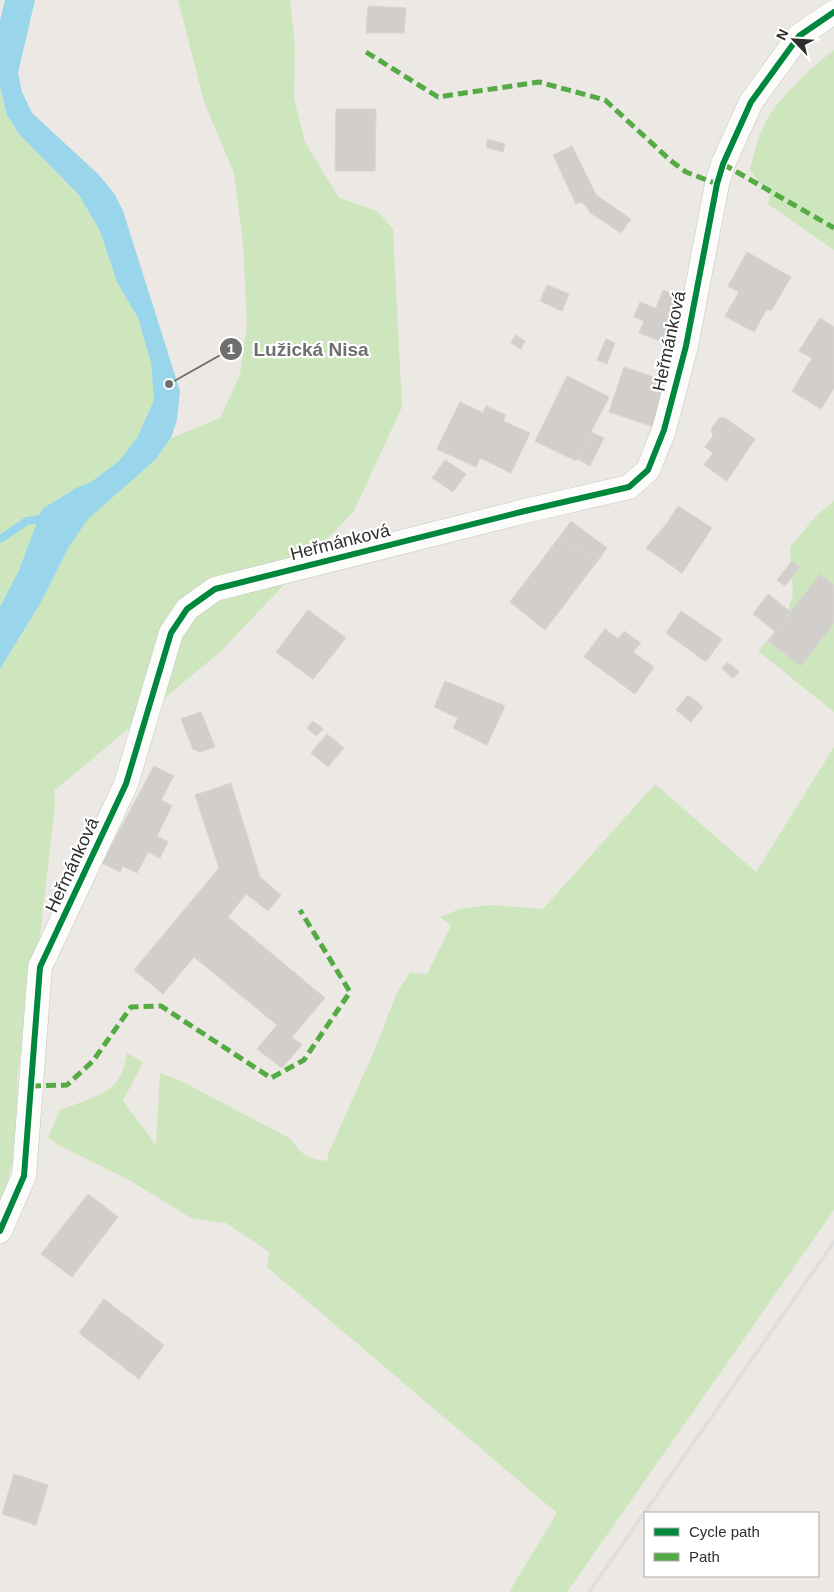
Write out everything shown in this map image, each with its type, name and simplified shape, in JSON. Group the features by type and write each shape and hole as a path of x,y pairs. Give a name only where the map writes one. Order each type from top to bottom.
{"street":[{"name":"Heřmánková","path":"0,1231 24,1176 40,967 126,784 171,633 187,609 215,589 525,511 629,487 648,470 664,430 686,346 717,184 724,164 751,102 799,36 834,12"}],"green space":[{"path":"178,0 290,0 295,46 294,98 305,142 339,198 377,211 393,229 402,407 354,511 221,651 54,791 55,805 39,944 25,1018 17,1080 19,1138 0,1208 0,669 40,604 70,545 88,518 155,460 171,438 220,418 240,375 247,325 243,243 234,173 204,102"},
{"path":"834,50 834,250 768,204 771,193 757,181 750,169 756,145 772,111 797,82"},
{"path":"0,87 7,115 19,134 79,195 100,231 117,282 138,318 151,363 154,400 137,438 119,461 91,482 57,499 28,547 19,570 0,607"},
{"path":"834,501 834,712 758,651 786,618 793,594 790,547 815,517"},
{"path":"834,747 834,1210 567,1592 509,1592 557,1513 267,1267 269,1252 226,1223 191,1218 131,1181 60,1146 48,1137 60,1110 90,1099 112,1087 122,1072 127,1053 143,1062 123,1101 156,1145 160,1073 181,1081 291,1139 306,1156 328,1161 328,1154 375,1049 397,992 410,973 427,974 451,926 440,917 460,909 491,905 543,909 655,784 756,872"}],"water":[{"path":"5,0 35,0 18,73 22,92 32,113 98,174 114,193 123,211 180,391 177,420 171,438 155,460 88,519 70,545 40,604 0,669 0,607 19,570 42,509 78,487 91,482 119,461 137,438 154,400 151,363 138,318 117,282 100,231 79,195 19,134 7,115 0,87 0,20"}],"building":[{"path":"368,6 406,8 404,33 366,33"},
{"path":"336,109 376,109 375,171 335,171"},
{"path":"488,139 505,144 503,152 486,147"},
{"path":"572,146 596,195 631,219 621,233 589,212 582,202 576,204 553,155"},
{"path":"747,252 791,277 771,311 767,309 754,332 725,316 739,292 728,286"},
{"path":"547,285 569,294 562,311 540,301"},
{"path":"663,290 680,297 673,315 656,308"},
{"path":"640,302 673,315 663,342 639,333 644,321 634,317"},
{"path":"820,318 834,327 834,388 821,409 792,391 812,358 799,351"},
{"path":"515,335 525,341 521,349 511,343"},
{"path":"606,339 615,343 607,364 597,360"},
{"path":"624,367 668,382 654,427 609,412"},
{"path":"567,376 609,397 576,461 535,441"},
{"path":"460,402 483,413 486,406 506,415 503,421 530,433 511,473 480,458 476,467 437,449"},
{"path":"719,418 725,418 755,439 727,481 704,465 713,453 705,447 713,436 711,429"},
{"path":"591,432 604,438 590,466 578,459"},
{"path":"445,460 466,474 453,492 432,478"},
{"path":"678,506 712,528 682,573 646,548 667,523"},
{"path":"571,521 607,548 596,563 560,536"},
{"path":"560,536 596,563 545,630 510,602"},
{"path":"792,561 800,567 785,586 777,580"},
{"path":"820,574 834,585 834,623 801,666 768,641"},
{"path":"768,594 791,612 776,632 753,614"},
{"path":"308,610 346,638 313,679 276,652"},
{"path":"681,611 722,639 706,662 666,633"},
{"path":"605,629 618,639 624,631 641,643 633,652 654,667 635,694 584,657"},
{"path":"727,662 739,672 733,678 722,668"},
{"path":"445,681 505,706 487,745 453,728 458,718 434,707"},
{"path":"688,695 703,707 691,722 676,710"},
{"path":"201,712 215,747 200,752 193,749 181,719"},
{"path":"313,721 323,729 316,736 307,728"},
{"path":"327,734 344,748 328,767 311,753"},
{"path":"154,766 174,776 161,800 172,806 157,836 168,842 160,858 148,852 137,873 123,866 120,872 102,863"},
{"path":"231,783 260,877 281,895 268,911 246,894 228,917 325,998 292,1037 302,1045 282,1068 257,1049 277,1025 194,957 163,994 134,970 219,868 195,795"},
{"path":"88,1194 118,1217 72,1277 41,1254"},
{"path":"104,1299 164,1345 139,1379 79,1333"},
{"path":"14,1474 48,1485 36,1525 2,1514"}],"waterway":[{"path":"0,539 27,521 48,518"}],"railway":[{"path":"645,1512 834,1242"},
{"path":"589,1592 644,1513"}],"marked path":[{"path":"366,52 438,97 539,82 605,100 670,160 686,172 717,184"},
{"path":"723,164 834,228"},
{"path":"31,1086 67,1085 93,1061 131,1007 161,1006 271,1078 304,1060 350,992 300,910"}],"cycle path":[{"path":"0,1231 24,1176 40,967 126,784 171,633 187,609 215,589 525,511 629,487 648,470 664,430 686,346 717,184 723,164 751,102 799,36 834,12"}],"place":[{"name":"Lužická Nisa","path":"169,384"}]}
